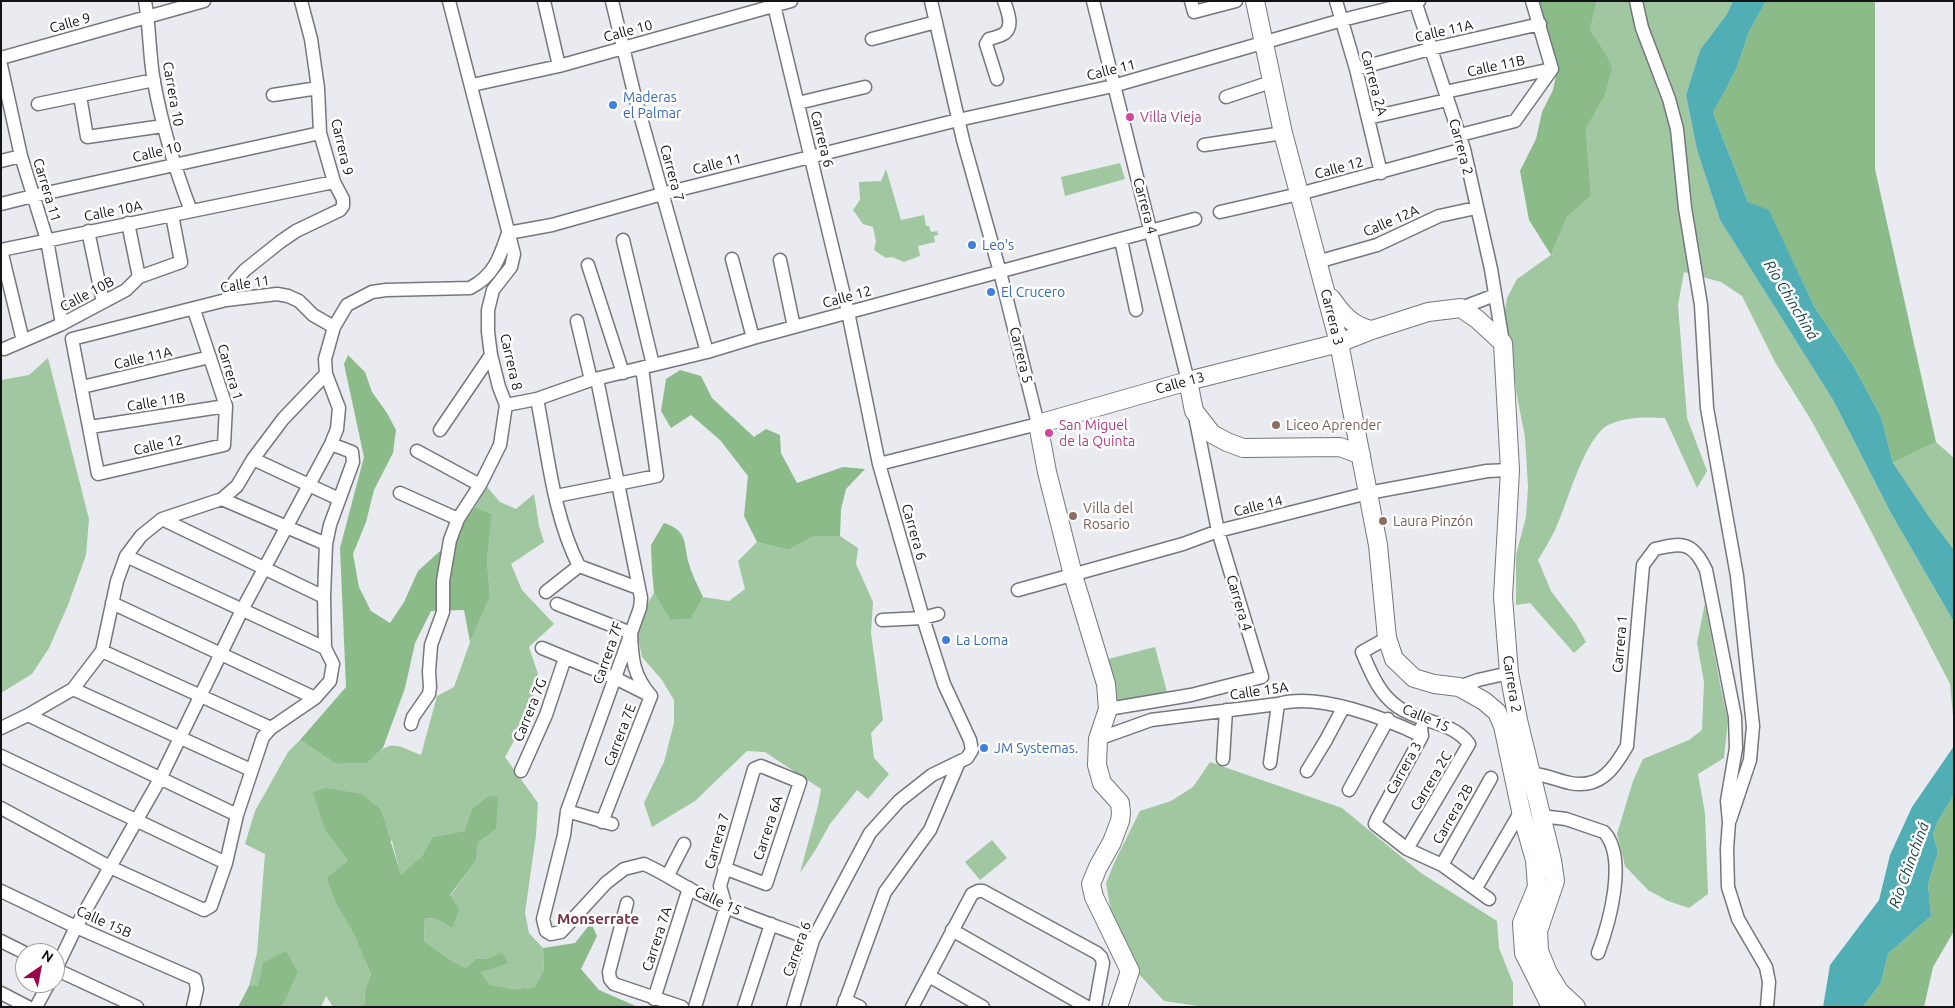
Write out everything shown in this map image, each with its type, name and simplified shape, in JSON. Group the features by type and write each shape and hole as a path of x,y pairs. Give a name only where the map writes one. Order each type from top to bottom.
{"main road":[{"name":"Carrera 3","path":"1254,1 1283,133 1339,343 1378,545 1387,638"},
{"path":"1325,290 1341,313 1350,321 1362,328 1372,330"},
{"name":"Calle 13","path":"1038,424 1188,381 1339,343 1428,312 1460,308"},
{"path":"1460,308 1477,319 1503,343"},
{"name":"Carrera 2","path":"1503,343 1510,470 1503,597 1509,673 1552,860 1555,881 1538,930 1538,951 1559,991 1576,1007"},
{"name":"Carrera 4","path":"1188,381 1194,411 1212,434 1227,442 1243,448 1340,447 1361,455"},
{"name":"Carrera 5","path":"1038,424 1047,472 1074,575 1106,684 1108,709"},
{"path":"1387,638 1394,659 1414,678 1434,684 1459,687"},
{"name":"Carrera 2","path":"1459,687 1484,700 1497,712 1503,726 1521,811 1536,860 1537,887 1522,923 1524,953 1548,1001 1554,1007"},
{"path":"1108,709 1098,740 1097,765 1102,783 1120,803 1121,813 1112,842 1091,884 1094,897 1130,971 1118,1007"}],"street":[{"name":"Carrera 10","path":"145,1 154,80 163,126 191,211"},
{"name":"Calle 9","path":"1,58 204,1"},
{"name":"Carrera 9","path":"226,300 236,281 245,270 296,231 340,210 343,206 343,199 334,182 320,133 318,88 311,39 301,1"},
{"name":"Carrera 8","path":"411,724 429,694 431,645 443,612 444,580 450,540 458,518 480,485 500,444 506,405 499,387 491,355 488,310 493,290 514,261 514,254 472,85 449,1"},
{"path":"544,1 559,66"},
{"name":"Carrera 7","path":"612,1 662,194 707,352"},
{"name":"Calle 10","path":"472,85 559,66 623,49 774,3 792,1"},
{"name":"Carrera 5","path":"931,1 958,120 1000,272 1038,424"},
{"path":"997,79 986,44 989,39 1005,34 1009,27 1009,18 1004,1"},
{"name":"Carrera 4","path":"1092,1 1188,381"},
{"path":"1192,6 1236,1"},
{"name":"Carrera 2A","path":"1336,1 1356,69 1381,173"},
{"path":"1460,135 1515,121 1552,69 1532,1"},
{"path":"1636,1 1642,28 1670,99 1677,129 1685,208 1701,306 1707,408 1737,576 1754,726 1750,760 1729,822 1727,849 1728,887 1738,919 1766,967 1769,982 1766,1007"},
{"name":"Calle 11","path":"508,232 552,225 662,194 958,120 1113,86 1342,20 1416,2"},
{"name":"Carrera 2","path":"1416,2 1464,149 1491,269 1503,343"},
{"name":"Carrera 6","path":"774,3 848,312 879,464 944,684 970,740 972,750 966,758 932,775 899,802 870,833 813,940 793,1007"},
{"path":"872,39 936,22"},
{"name":"Calle 11A","path":"1356,69 1430,49 1540,24"},
{"name":"Carrera 11","path":"1,65 5,100 47,240 62,324"},
{"name":"Calle 11B","path":"1368,118 1552,69"},
{"path":"38,104 154,80"},
{"path":"1226,97 1271,82"},
{"path":"798,103 865,87"},
{"path":"274,95 318,88"},
{"path":"80,96 87,137 163,126"},
{"name":"Calle 10","path":"1,204 320,133"},
{"path":"1204,145 1283,133"},
{"name":"Calle 12","path":"1220,212 1381,173 1464,149"},
{"path":"1,161 21,156"},
{"path":"172,216 334,182"},
{"name":"Calle 12A","path":"1317,262 1377,245 1439,216 1476,208"},
{"name":"Calle 10A","path":"1,250 128,223 172,216"},
{"name":"Calle 10B","path":"4,349 62,324 103,302 139,277 181,262 172,216"},
{"name":"Calle 12","path":"506,405 537,399 594,380 707,352 848,312 1196,219"},
{"path":"128,223 139,277"},
{"path":"88,231 103,302"},
{"path":"65,949 76,926 160,779 220,653 331,444 337,429 339,408 326,374 325,359 334,328 346,305 372,292 386,290 470,288 482,282 492,272 501,254 508,232"},
{"path":"556,496 656,476 647,367 623,240"},
{"path":"1121,240 1136,310"},
{"path":"1,250 23,341"},
{"path":"732,259 753,338"},
{"path":"780,260 794,327"},
{"path":"588,265 623,373"},
{"name":"Calle 11","path":"82,387 72,338 194,310 226,300 277,294 288,296 298,301 323,322 334,328"},
{"path":"1460,308 1495,295"},
{"name":"Carrera 1","path":"194,310 226,406 224,445"},
{"name":"Carrera 7F","path":"577,321 594,380 641,598 640,608 567,811 564,835 543,919 546,931 551,934 561,932 606,883 624,869"},
{"path":"440,430 491,355"},
{"name":"Calle 11A","path":"82,387 210,357"},
{"path":"1,728 73,689 102,651 117,580 126,556 141,536 162,519 222,499 236,486 253,459 283,419 326,374"},
{"path":"82,387 90,427"},
{"path":"537,399 556,496 568,545 579,566 638,588"},
{"name":"Calle 11B","path":"90,427 226,406"},
{"name":"Carrera 4","path":"1108,709 1191,695 1262,677 1218,532 1194,411"},
{"name":"Calle 13","path":"879,464 1038,424"},
{"name":"Calle 12","path":"90,427 98,474 224,445"},
{"path":"1,808 110,867 204,910 211,906 226,863 237,815 263,737 271,728 315,698 330,681 333,664 325,648 326,544 330,525 353,462 352,452 331,444"},
{"path":"418,451 480,485"},
{"path":"253,459 339,499"},
{"name":"Calle 14","path":"1018,590 1183,544 1218,532 1368,493 1487,471 1510,470"},
{"path":"400,492 458,518"},
{"path":"222,499 285,528 326,544"},
{"path":"162,519 324,597"},
{"name":"Carrera 1","path":"1531,773 1571,783 1592,782 1604,777 1617,764 1627,746 1643,565 1655,549 1674,544 1688,546 1700,558 1706,570 1735,717 1736,748 1727,801 1729,822"},
{"path":"126,556 325,648"},
{"path":"546,592 579,566"},
{"path":"112,603 315,698"},
{"path":"557,604 631,633"},
{"path":"882,620 923,618 938,614"},
{"name":"Carrera 7E","path":"567,811 608,823 651,696 640,682 635,670 631,633"},
{"name":"Calle 15","path":"1387,638 1362,652 1375,683 1398,707 1456,730"},
{"path":"542,648 615,678 651,696"},
{"path":"102,651 271,728"},
{"name":"Carrera 7G","path":"521,771 546,715 565,658"},
{"path":"1459,687 1478,680 1509,673"},
{"path":"73,689 252,770"},
{"name":"Calle 15A","path":"1098,740 1151,720 1278,704 1288,701 1308,701 1388,719 1422,736"},
{"path":"1270,763 1278,704"},
{"path":"1307,771 1343,708"},
{"path":"1223,759 1226,710"},
{"path":"28,715 237,815"},
{"name":"Carrera 3","path":"1407,849 1376,824 1376,818 1422,736 1417,716"},
{"path":"1349,790 1388,719"},
{"name":"Carrera 2C","path":"1407,849 1467,749 1469,744 1456,730"},
{"path":"1,756 137,819 226,863"},
{"path":"860,1007 844,1003 885,892 930,830 959,762"},
{"name":"Carrera 7","path":"695,1007 726,907 720,886 754,770 761,766 800,782"},
{"path":"1513,776 1531,773"},
{"name":"Carrera 2B","path":"1442,865 1491,778"},
{"name":"Carrera 6A","path":"724,868 766,884 800,782"},
{"path":"1476,888 1521,811"},
{"path":"1541,816 1566,819 1604,832 1611,843 1616,871 1609,922 1598,953"},
{"path":"668,875 684,844"},
{"path":"1407,849 1442,865 1489,899"},
{"name":"Calle 15","path":"624,869 644,864 726,907 813,940"},
{"name":"Carrera 7A","path":"654,999 689,888"},
{"path":"912,1007 972,894 978,890 984,891 1097,953 1101,957 1102,963 1095,1007"},
{"name":"Calle 15B","path":"1,891 195,979 197,989 193,1007"},
{"path":"627,903 609,972 610,979 614,984 682,1007"},
{"path":"744,1007 771,924"},
{"path":"952,930 1087,1007"},
{"path":"1,941 15,948"},
{"path":"65,975 137,1007"},
{"path":"929,976 983,1007"},
{"path":"1,993 28,1007"},
{"path":"36,1007 44,993"}],"green space":[{"path":"1536,1 1597,1 1590,30 1605,52 1612,69 1604,97 1586,129 1591,196 1567,217 1551,255 1529,220 1520,171 1536,139 1542,112 1553,90 1558,66"},
{"path":"1597,1 1733,1 1727,14 1700,50 1686,95 1697,150 1720,220 1833,400 1892,515 1954,622 1954,726 1950,684 1859,508 1811,420 1775,362 1742,296 1721,282 1684,272 1678,305 1687,418 1707,471 1697,488 1665,418 1629,419 1608,425 1599,432 1591,443 1577,473 1560,519 1538,560 1551,591 1576,624 1586,642 1574,653 1530,603 1516,605 1516,555 1526,517 1528,487 1525,437 1504,318 1507,298 1517,279 1551,255 1567,217 1591,196 1586,129 1604,97 1605,52 1590,30"},
{"path":"1766,1 1875,1 1875,169 1936,442 1893,463 1881,417 1853,365 1814,306 1769,211 1748,202 1713,113 1736,70 1749,32"},
{"path":"1120,163 1125,179 1065,196 1061,177"},
{"path":"886,169 901,220 924,215 926,226 929,226 931,232 937,231 938,235 934,236 935,242 918,246 920,256 904,262 892,257 886,258 874,250 876,242 873,227 863,224 853,210 860,200 859,182 881,181"},
{"path":"348,355 365,372 372,392 396,430 393,453 374,490 366,522 353,554 359,587 371,611 390,623 404,602 418,571 449,545 475,507 492,514 487,560 490,597 470,642 464,610 431,611 415,643 405,688 383,748 367,763 336,764 300,740 346,687 340,548 364,457 344,364"},
{"path":"48,358 89,519 86,555 68,605 49,648 32,674 1,693 1,380 29,375"},
{"path":"680,370 701,376 712,398 754,437 766,429 780,435 781,453 797,483 843,467 865,469 846,489 841,509 840,536 814,536 788,550 757,542 744,516 748,476 720,440 691,415 671,428 661,411 666,379"},
{"path":"1936,442 1954,458 1954,550 1893,463"},
{"path":"487,487 500,502 516,509 534,494 539,526 544,542 511,564 522,590 554,624 529,647 538,674 529,714 505,757 538,803 536,835 525,913 529,933 543,948 544,969 535,987 513,989 489,986 481,972 490,958 476,959 466,968 450,960 424,941 425,918 437,919 452,928 450,896 476,861 478,843 496,829 472,809 464,831 432,837 422,856 401,876 392,841 326,832 348,861 336,903 354,935 371,975 365,990 364,1007 333,1007 326,996 321,1007 282,1007 298,973 258,986 249,986 257,953 265,854 245,844 255,811 288,752 300,740 336,764 367,763 381,750 392,746 404,748 421,755 437,696 454,687 470,642 490,597 487,560 492,514 475,507"},
{"path":"664,523 678,530 684,539 690,568 703,597 691,619 670,620 654,593 651,545"},
{"path":"814,536 840,536 858,548 856,564 873,602 871,633 883,720 871,733 874,758 889,774 868,799 857,790 830,824 800,873 821,789 765,752 747,751 695,801 652,827 644,803 664,762 674,723 674,700 662,680 642,657 637,631 644,609 654,593 670,620 691,619 703,597 729,601 745,589 738,561 757,542 788,550"},
{"path":"1705,603 1728,720 1724,758 1698,774 1705,813 1708,894 1689,908 1668,901 1648,890 1625,866 1617,834 1633,781 1643,759 1689,740 1702,730 1704,682 1697,643"},
{"path":"1155,647 1167,692 1116,704 1104,660"},
{"path":"1210,762 1342,808 1421,873 1497,921 1499,948 1513,983 1513,1007 1205,1007 1164,1001 1137,972 1112,918 1106,883 1140,811 1171,801 1193,787"},
{"path":"325,788 362,794 381,810 401,875 422,856 432,837 464,831 472,809 489,796 498,797 496,829 478,843 476,861 450,895 459,910 452,928 437,919 425,918 424,941 450,960 466,968 476,959 490,958 502,953 508,963 481,972 489,985 513,989 535,987 544,969 543,948 575,943 591,923 597,936 581,969 599,990 638,1007 364,1007 365,990 371,975 354,935 336,903 327,878 348,861 326,832 313,793"},
{"path":"1954,795 1954,931 1933,967 1924,1007 1863,1007 1881,983 1888,954 1931,916 1928,884 1938,852 1933,834 1938,821"},
{"path":"992,840 1007,858 980,880 965,862"},
{"path":"286,951 298,973 282,1007 238,1007 249,986 258,986 263,963"}],"water":[{"name":"Río Chinchiná","path":"1733,1 1766,1 1749,32 1736,70 1713,113 1748,202 1769,210 1814,306 1853,365 1881,417 1893,463 1954,550 1954,622 1892,515 1833,400 1720,220 1697,150 1686,95 1700,50 1727,14"},
{"name":"Río Chinchiná","path":"1954,746 1954,795 1938,821 1933,834 1938,852 1928,884 1931,916 1888,954 1881,983 1863,1007 1823,1007 1830,965 1879,900 1890,855 1912,807"}],"place":[{"name":"Maderas el Palmar","path":"613,105"},
{"name":"Villa Vieja","path":"1130,117"},
{"name":"Leo's","path":"972,245"},
{"name":"El Crucero","path":"991,292"},
{"name":"Liceo Aprender","path":"1276,425"},
{"name":"San Miguel de la Quinta","path":"1049,433"},
{"name":"Villa del Rosario","path":"1073,516"},
{"name":"Laura Pinzón","path":"1383,521"},
{"name":"La Loma","path":"946,640"},
{"name":"JM Systemas.","path":"984,748"}],"district":[{"name":"Monserrate","path":"598,919"}]}
